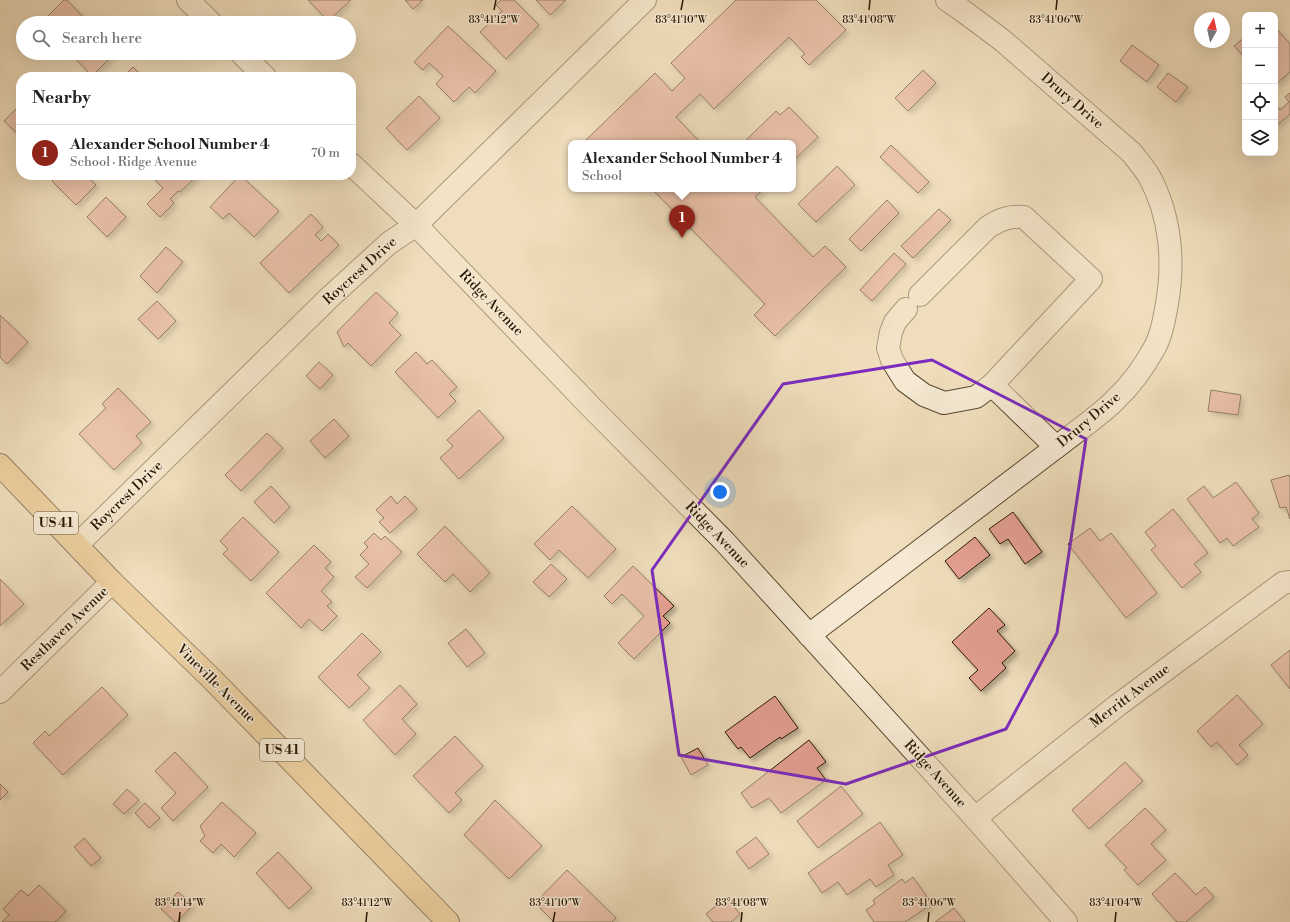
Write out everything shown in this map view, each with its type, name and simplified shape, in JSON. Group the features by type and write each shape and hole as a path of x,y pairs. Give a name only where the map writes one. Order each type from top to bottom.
{"main road":[{"name":"Vineville Avenue","path":"0,465 112,582 211,678 448,922"}],"street":[{"path":"188,0 204,16"},
{"name":"Roycrest Drive","path":"77,545 330,297 389,243 416,224 645,0"},
{"name":"Drury Drive","path":"809,635 1056,447 1117,398 1143,367 1156,346 1164,322 1169,294 1171,264 1166,226 1160,201 1148,175 1132,154 1002,40 947,0"},
{"path":"248,60 260,72"},
{"name":"Ridge Avenue","path":"356,169 416,224 593,409 724,541 975,818 1066,922"},
{"path":"1015,216 1024,217 1092,280 992,385 976,397 944,403 924,395 905,381 892,360 888,348 891,332 895,322 913,302 988,227 1000,219 1015,216"},
{"path":"992,385 1056,447"},
{"name":"Resthaven Avenue","path":"0,692 112,582"},
{"name":"Merritt Avenue","path":"975,818 1118,705 1283,583 1290,582"}],"highlighted area":[{"path":"932,360 1086,439 1057,633 1006,729 846,784 679,755 652,570 783,384"}],"building":[{"path":"64,0 67,0 82,16 48,16"},
{"path":"308,0 351,0 333,16 323,16"},
{"path":"405,0 423,0 413,9"},
{"path":"501,0 514,0 539,25 506,59 480,32 502,11 496,5"},
{"path":"536,0 566,0 550,15"},
{"path":"736,0 816,0 846,30 809,65 801,57 805,54 789,37 714,109 700,94 676,117 698,140 586,140 655,73 672,91 685,78 671,63"},
{"path":"448,26 496,71 475,93 469,87 454,102 436,84 443,76 429,63 423,70 414,62"},
{"path":"1278,30 1290,44 1290,72 1278,82"},
{"path":"1242,39 1242,55 1234,46"},
{"path":"1132,45 1159,65 1147,82 1120,61"},
{"path":"77,60 108,60 96,72 88,72"},
{"path":"133,67 138,72 128,72"},
{"path":"923,70 936,83 908,111 895,98"},
{"path":"1168,73 1188,87 1176,102 1157,87"},
{"path":"1290,93 1290,114 1278,124 1278,108 1280,110 1289,102 1285,97"},
{"path":"419,96 440,118 407,150 386,128"},
{"path":"789,107 818,137 796,158 796,140 746,140 776,111 780,115"},
{"path":"16,109 16,132 4,121"},
{"path":"891,145 929,182 918,193 880,157"},
{"path":"837,166 855,185 816,222 798,204"},
{"path":"90,180 96,185 76,205 52,181"},
{"path":"155,180 193,180 170,199 174,203 160,217 147,204 163,188"},
{"path":"235,180 245,180 279,211 254,237 229,213 223,219 210,207"},
{"path":"655,192 761,192 755,197 813,257 825,246 846,267 775,336 754,315 765,304"},
{"path":"106,197 126,217 107,237 87,217"},
{"path":"887,200 899,213 861,251 849,239"},
{"path":"939,209 951,220 913,258 901,246"},
{"path":"311,214 323,227 315,235 321,241 328,234 339,245 289,293 260,263"},
{"path":"166,247 183,262 157,293 140,276"},
{"path":"894,253 906,264 872,301 860,290"},
{"path":"376,292 398,313 389,323 401,335 371,366 348,343 344,347 337,332"},
{"path":"157,301 176,321 158,339 138,319"},
{"path":"0,315 28,342 7,364 0,357"},
{"path":"416,352 427,364 432,360 457,387 449,394 456,401 438,418 395,372"},
{"path":"319,362 333,375 320,389 306,376"},
{"path":"118,388 151,422 136,436 142,443 114,470 79,434 106,408 102,404"},
{"path":"1211,390 1241,395 1238,415 1208,411"},
{"path":"479,410 504,438 459,479 440,458 453,446 447,440"},
{"path":"334,419 349,436 325,458 310,441"},
{"path":"267,433 283,448 241,491 225,475"},
{"path":"1289,475 1290,519 1286,507 1280,508 1271,480"},
{"path":"1236,482 1259,513 1252,519 1259,527 1233,546 1227,538 1220,543 1187,499 1204,486 1213,498"},
{"path":"271,486 290,507 274,523 254,502"},
{"path":"391,496 397,504 405,496 417,509 390,533 379,522 384,518 376,510"},
{"path":"572,506 616,549 588,578 559,550 550,560 534,544"},
{"path":"1173,509 1208,553 1194,564 1201,572 1182,588 1151,550 1156,546 1145,532"},
{"path":"1013,512 1042,552 1025,564 1008,539 1000,544 989,529"},
{"path":"243,517 279,552 251,581 223,554 228,549 220,541"},
{"path":"445,526 490,573 470,592 453,574 445,582 417,554"},
{"path":"1090,528 1100,541 1111,533 1157,593 1126,618 1068,544"},
{"path":"374,533 381,540 385,536 402,552 367,588 355,577 369,564 360,555 368,547 364,543"},
{"path":"975,537 990,555 959,579 945,561"},
{"path":"314,545 331,562 325,568 334,577 321,591 332,602 327,606 337,616 322,631 309,619 301,628 266,593"},
{"path":"551,564 567,579 549,597 533,582"},
{"path":"633,566 674,606 663,616 670,623 634,659 618,643 644,616 622,594 612,604 604,596"},
{"path":"0,579 24,604 0,626"},
{"path":"989,608 1005,625 997,631 1015,651 1002,663 1006,668 981,691 969,678 978,670 952,642"},
{"path":"466,629 485,653 467,667 448,643"},
{"path":"362,633 381,652 357,675 370,688 349,708 318,677"},
{"path":"1290,650 1290,689 1271,665"},
{"path":"400,685 417,704 402,719 416,734 395,755 363,720"},
{"path":"102,687 128,715 63,775 33,743 45,731 49,736"},
{"path":"1237,695 1263,724 1239,745 1248,755 1237,765 1217,742 1211,747 1197,731"},
{"path":"775,696 798,728 781,739 780,737 750,758 741,747 738,749 725,732"},
{"path":"455,736 483,766 455,793 462,800 449,813 413,776"},
{"path":"809,740 826,762 817,768 826,780 781,813 769,798 752,808 741,793"},
{"path":"698,748 708,765 691,775 681,757"},
{"path":"175,752 208,787 173,821 161,808 176,793 155,771"},
{"path":"1125,762 1143,781 1089,829 1072,810"},
{"path":"0,784 8,792 0,800"},
{"path":"841,786 863,814 818,848 797,821"},
{"path":"127,789 139,800 124,814 113,804"},
{"path":"495,800 542,846 509,879 464,835"},
{"path":"222,802 256,833 234,857 221,844 213,853 200,841 205,836 200,826"},
{"path":"145,803 160,818 149,828 135,813"},
{"path":"1145,808 1166,830 1151,844 1166,860 1138,885 1124,870 1127,868 1105,845"},
{"path":"880,822 903,855 888,865 894,875 876,887 870,879 847,895 838,882 822,893 808,873"},
{"path":"756,837 769,854 749,869 736,852"},
{"path":"84,838 101,858 91,866 74,847"},
{"path":"278,852 312,888 289,909 256,873"},
{"path":"567,870 616,918 612,922 554,922 535,903"},
{"path":"1175,873 1196,895 1205,887 1214,897 1186,922 1177,922 1152,894"},
{"path":"913,877 932,904 905,922 874,922 866,910 875,904 873,900 902,879 905,883"},
{"path":"39,885 66,911 55,922 2,922 9,915 3,909 21,890 28,896"},
{"path":"178,892 193,905 177,922 175,922 161,909"},
{"path":"726,897 740,914 731,922 713,922 706,914"},
{"path":"954,908 965,922 935,922"}],"place":[{"name":"Alexander School Number 4","path":"682,238"}]}
